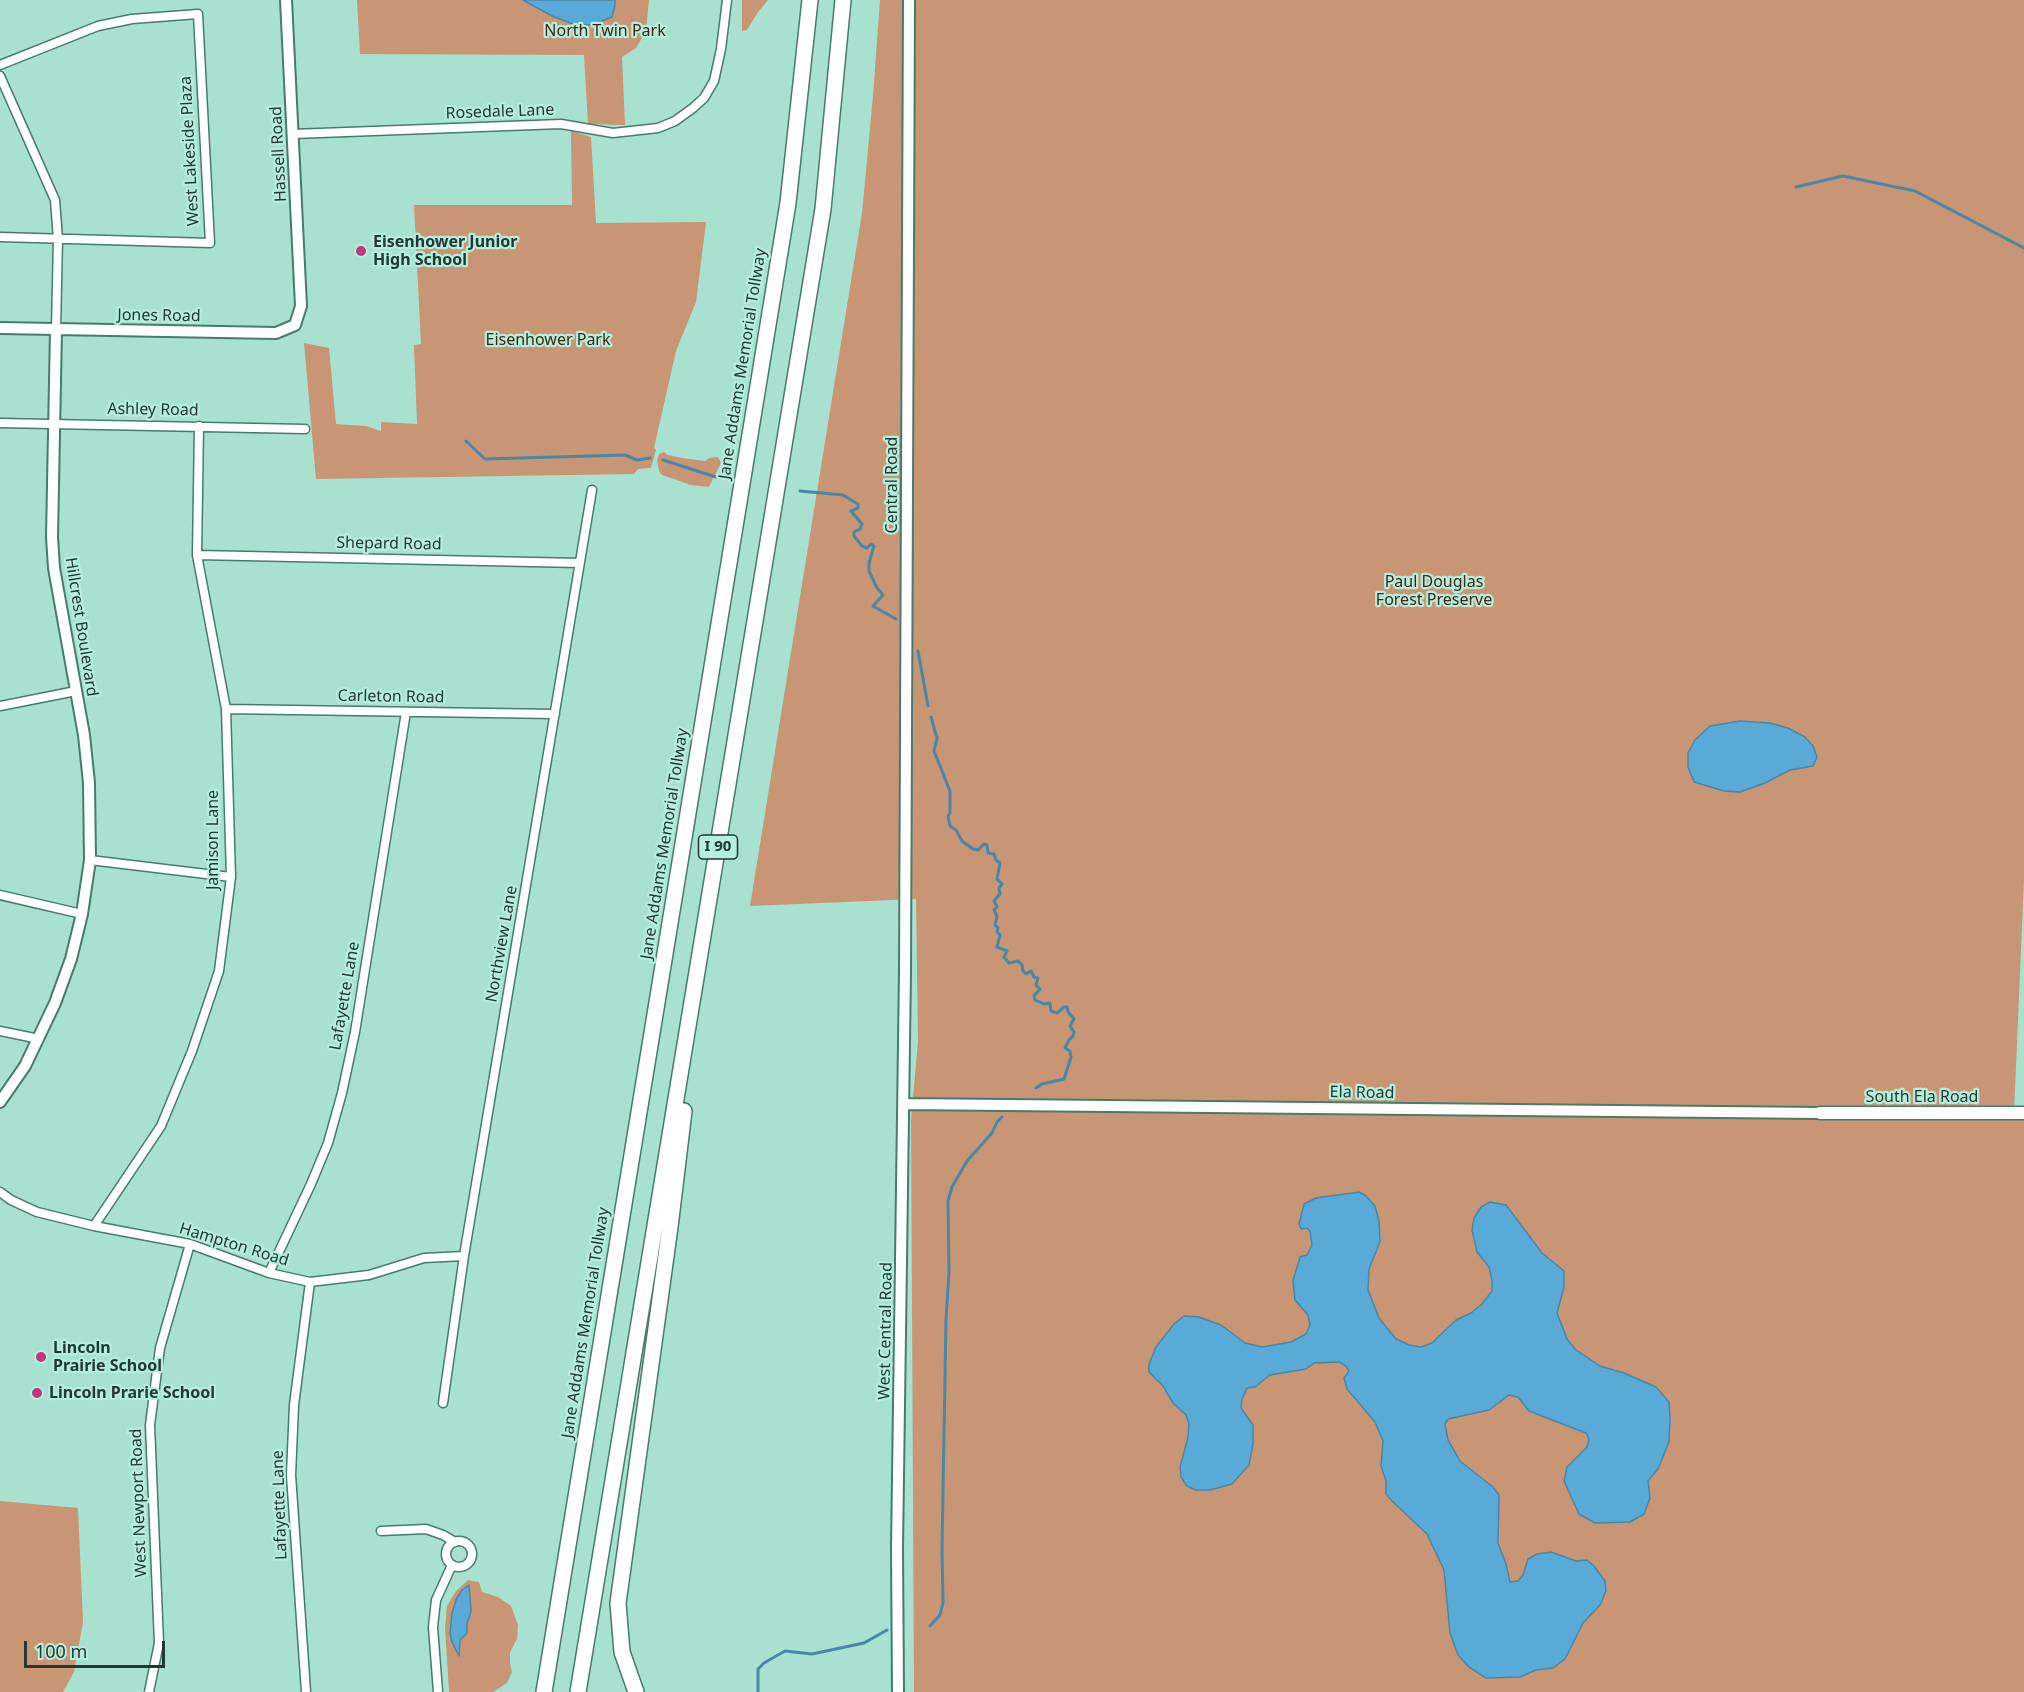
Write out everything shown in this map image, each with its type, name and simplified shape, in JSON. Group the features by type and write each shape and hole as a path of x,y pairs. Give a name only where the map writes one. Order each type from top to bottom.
{"highway":[{"name":"Jane Addams Memorial Tollway","path":"544,1692 788,203 810,0"},
{"name":"I 90","path":"578,1692 823,209 843,0"},
{"path":"636,1692 622,1652 618,1593 670,1227 700,959"}],"main road":[{"name":"South Ela Road","path":"1820,1113 2024,1113"}],"street":[{"name":"Hassell Road","path":"286,0 301,306"},
{"name":"Rosedale Lane","path":"293,134 561,124 613,134 658,128 693,108 704,98 714,81 721,49 727,0"},
{"name":"Central Road","path":"905,971 909,0"},
{"name":"West Lakeside Plaza","path":"0,65 98,26 132,19 198,14 210,243 58,239"},
{"name":"Hillcrest Boulevard","path":"0,76 55,200 58,239 54,568 84,735 89,783 90,860 71,959 55,1003 25,1066 0,1102"},
{"path":"0,237 58,239"},
{"name":"Jones Road","path":"0,328 276,333 294,326 301,306"},
{"name":"Ashley Road","path":"0,423 305,429"},
{"name":"Jamison Lane","path":"94,1226 161,1126 192,1051 219,970 231,877 226,709 197,555 199,426"},
{"name":"Northview Lane","path":"443,1403 464,1256 592,490"},
{"name":"Shepard Road","path":"197,555 580,563"},
{"path":"0,706 76,691"},
{"name":"Carleton Road","path":"226,709 555,714"},
{"name":"Lafayette Lane","path":"269,1273 324,1153 342,1093 355,1032 406,712"},
{"path":"90,860 231,877"},
{"path":"0,895 81,914"},
{"name":"West Central Road","path":"898,1692 897,1549 905,971"},
{"path":"0,1031 39,1039"},
{"name":"Ela Road","path":"904,1104 1820,1113"},
{"name":"Hampton Road","path":"0,1192 11,1200 37,1212 190,1245 269,1273 310,1282 369,1275 424,1258 464,1256"},
{"name":"West Newport Road","path":"149,1692 159,1643 150,1425 160,1348 190,1245"},
{"name":"Lafayette Lane","path":"306,1692 291,1475 294,1405 310,1282"},
{"path":"381,1531 426,1529 454,1542"},
{"path":"459,1541 467,1544 472,1556 464,1566 452,1565 446,1554 449,1546 459,1541"},
{"path":"438,1692 433,1627 436,1600 452,1565"}],"green space":[{"name":"North Twin Park","path":"357,0 649,0 646,31 636,48 622,57 625,125 588,124 584,55 360,54"},
{"path":"742,0 768,0 747,30 742,31"},
{"name":"Paul Douglas Forest Preserve","path":"880,0 2024,0 2024,880 2014,1113 2024,1113 2024,1692 914,1692 911,1119 918,1042 916,899 750,906 862,213"},
{"name":"Eisenhower Park","path":"571,131 591,137 596,223 706,222 696,302 676,351 651,468 638,469 634,474 316,479 304,343 329,348 336,424 366,426 381,431 381,422 417,424 414,345 421,344 414,205 572,205"},
{"path":"664,452 668,455 705,461 718,457 721,463 709,487 691,485 662,475 657,460 659,454"},
{"path":"0,1501 78,1508 83,1622 74,1672 63,1692 0,1692"},
{"path":"468,1580 479,1582 482,1592 498,1597 511,1606 518,1625 517,1639 510,1652 512,1672 507,1683 493,1692 449,1692 445,1628 447,1606 456,1591"}],"water":[{"path":"523,0 615,0 615,5 612,17 592,25 573,24 552,16"},
{"path":"1740,721 1770,723 1788,728 1805,737 1813,746 1817,757 1813,766 1790,770 1765,783 1740,792 1724,791 1694,782 1688,767 1688,753 1695,740 1710,726"},
{"path":"1359,1192 1375,1206 1379,1221 1380,1242 1369,1269 1368,1290 1379,1318 1396,1339 1421,1347 1432,1343 1456,1320 1471,1313 1482,1304 1492,1291 1492,1281 1489,1267 1477,1252 1472,1230 1474,1218 1481,1207 1490,1202 1506,1205 1542,1253 1564,1271 1564,1287 1557,1313 1567,1339 1576,1350 1600,1366 1624,1373 1656,1387 1669,1402 1669,1442 1658,1469 1648,1481 1650,1498 1644,1514 1630,1522 1595,1523 1579,1514 1564,1481 1567,1467 1587,1447 1589,1439 1586,1433 1529,1411 1518,1397 1509,1395 1489,1410 1448,1419 1445,1424 1448,1440 1460,1461 1493,1487 1499,1495 1498,1543 1510,1582 1518,1581 1523,1575 1528,1559 1537,1554 1551,1552 1576,1561 1587,1560 1605,1581 1606,1591 1600,1605 1583,1623 1565,1659 1553,1668 1536,1670 1520,1677 1486,1678 1469,1667 1458,1655 1450,1633 1444,1570 1427,1534 1386,1494 1386,1481 1381,1466 1383,1441 1375,1422 1347,1389 1344,1378 1349,1371 1339,1362 1314,1363 1306,1369 1270,1375 1255,1387 1247,1388 1241,1408 1253,1425 1253,1444 1249,1465 1232,1484 1210,1490 1196,1490 1187,1486 1181,1477 1180,1467 1189,1424 1186,1415 1173,1403 1163,1386 1149,1372 1149,1364 1156,1347 1174,1324 1184,1316 1199,1317 1221,1325 1245,1343 1262,1347 1291,1342 1306,1334 1310,1325 1308,1315 1295,1300 1293,1281 1300,1257 1307,1255 1312,1245 1310,1231 1307,1228 1301,1229 1299,1224 1304,1204 1316,1198"},
{"path":"469,1585 471,1611 467,1633 460,1640 459,1656 450,1633 452,1613 462,1590"}],"waterway":[{"path":"1796,187 1843,176 1915,191 2024,248"},
{"path":"466,441 485,459 625,455 637,460 650,458"},
{"path":"663,460 716,477"},
{"path":"800,491 843,495 858,504 858,508 851,511 862,524 860,529 854,532 854,536 862,546 867,548 871,544 874,546 869,571 883,595 873,606 896,619"},
{"path":"918,651 928,706"},
{"path":"931,717 937,738 934,751 950,791 948,816 950,826 956,830 962,841 973,849 978,850 984,844 987,845 988,853 994,854 1000,863 997,879 1002,884 999,888 1000,894 994,901 997,907 994,910 997,916 995,925 1000,935 997,947 1007,951 1004,957 1009,963 1018,961 1026,974 1031,971 1034,977 1038,978 1036,985 1040,989 1034,996 1035,1000 1044,1004 1050,1003 1051,1011 1057,1013 1067,1007 1074,1019 1070,1026 1074,1032 1073,1036 1065,1048 1070,1051 1071,1057 1064,1079 1042,1084 1036,1088"},
{"path":"930,1626 940,1615 943,1603 946,1320 949,1272 948,1201 952,1187 967,1161 992,1133 1002,1117"},
{"path":"758,1692 758,1669 785,1651 812,1654 864,1643 887,1630"}],"place":[{"name":"Eisenhower Junior High School","path":"361,251"},
{"name":"Lincoln Prairie School","path":"41,1357"},
{"name":"Lincoln Prarie School","path":"37,1393"}]}
